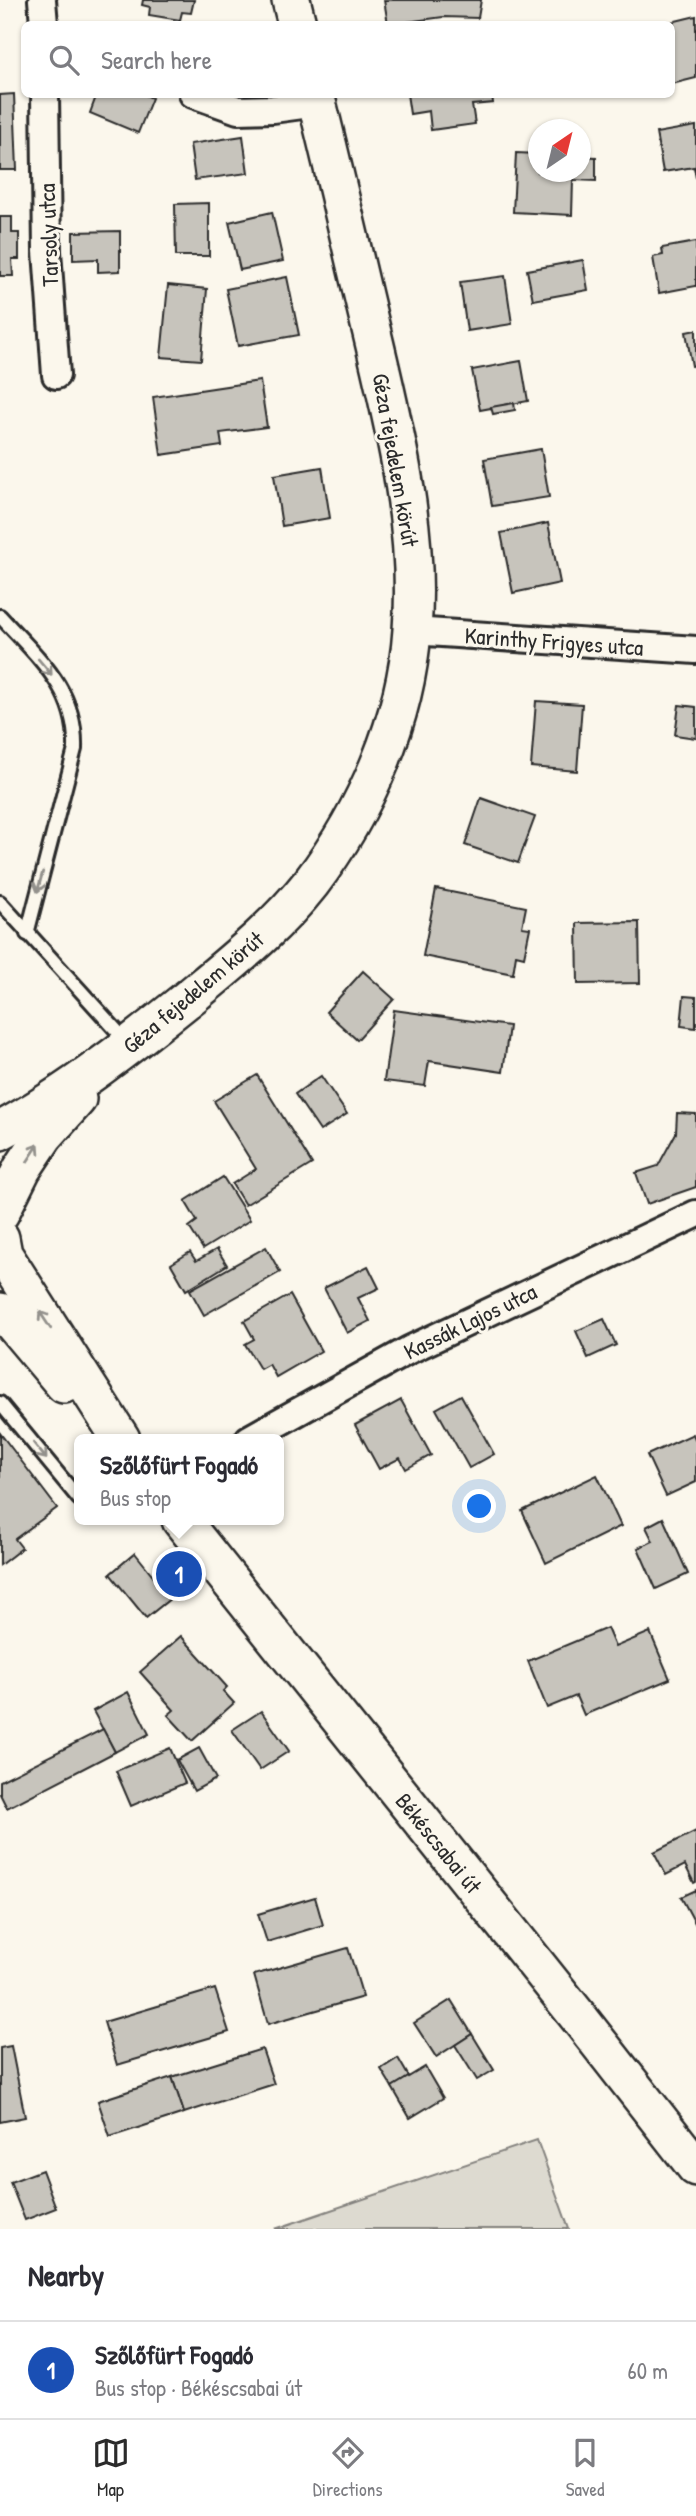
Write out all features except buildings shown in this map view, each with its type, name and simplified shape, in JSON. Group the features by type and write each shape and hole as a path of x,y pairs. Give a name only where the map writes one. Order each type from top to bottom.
{"street":[{"path":"42,0 44,21"},
{"path":"291,0 296,21"},
{"name":"Tarsoly utca","path":"45,98 47,251 56,375"},
{"path":"204,98 238,110 273,109 316,99"},
{"name":"Géza fejedelem körút","path":"0,1131 26,1117 123,1051 234,961 274,924 310,884 337,845 365,796 394,726 412,631 412,552 406,496 393,418 316,99"},
{"name":"Karinthy Frigyes utca","path":"412,631 696,650"},
{"name":"Géza fejedelem körút","path":"0,1213 22,1169 44,1136 123,1051"},
{"name":"Kassák Lajos utca","path":"258,1434 409,1350 696,1214"},
{"path":"0,1238 3,1254 118,1434"},
{"path":"0,1312 11,1321 110,1434"},
{"name":"Békéscsabai út","path":"185,1525 696,2167"}],"lane":[{"path":"0,616 52,673 71,707 74,721 75,750 27,934"},
{"path":"0,902 123,1051"},
{"path":"0,1403 74,1493"}],"shaded area":[{"path":"537,2140 569,2229 275,2229"}],"place":[{"name":"Szőlőfürt Fogadó","path":"179,1574"}]}
